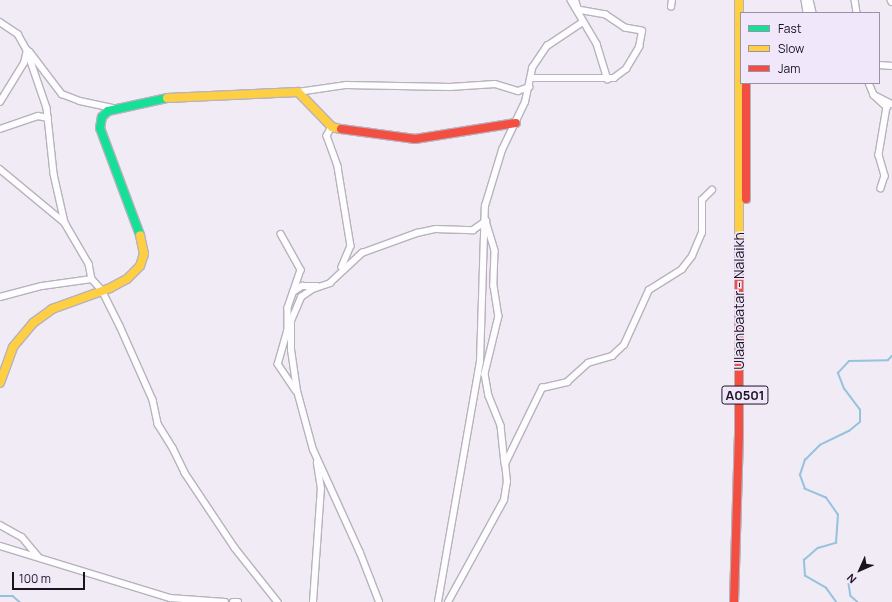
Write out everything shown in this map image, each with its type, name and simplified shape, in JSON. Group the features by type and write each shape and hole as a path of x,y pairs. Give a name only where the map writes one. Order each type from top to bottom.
{"main road":[{"name":"Ulaanbaatar - Nalaikh","path":"734,602 739,436 738,0"},
{"path":"746,0 746,12"},
{"name":"Ulaanbaatar - Nalaikh","path":"740,602 745,488 746,84"},
{"path":"0,383 13,347 33,323 52,309 102,290 127,278 140,266 144,254 122,185 100,128 102,117 115,109 163,98 298,92 332,127 415,139 516,123"}],"street":[{"path":"531,78 608,79 618,76 626,69 639,47 642,31 625,28 606,15 578,10 571,0"},
{"path":"575,0 583,22 597,44 608,79"},
{"path":"671,7 672,0"},
{"path":"805,0 807,12"},
{"path":"810,0 813,12"},
{"path":"854,0 857,12"},
{"path":"0,22 18,34 28,50 62,94 80,101 115,109"},
{"path":"438,602 480,362 482,252 486,221 485,206 494,172 502,150 516,123 529,87 531,71 547,46 583,22"},
{"path":"0,102 24,63 28,50"},
{"path":"28,50 47,108 54,174 65,223 88,264 92,278 102,290 153,400 158,424 173,448 185,473 235,548 278,602"},
{"path":"880,65 892,66"},
{"path":"298,92 346,85 450,87 496,84 518,91 529,87"},
{"path":"869,84 874,94 887,107 879,155 885,176 880,188"},
{"path":"874,94 892,104"},
{"path":"0,129 38,116 48,118"},
{"path":"332,127 327,136 338,167 351,246 341,269"},
{"path":"0,170 65,223"},
{"path":"505,464 542,388 567,382 588,363 612,356 624,345 649,290 682,269 692,256 702,233 702,200 712,190"},
{"path":"293,292 302,286 319,286 330,283 341,269 362,253 417,233 436,229 473,230 486,221"},
{"path":"448,602 504,500 507,482 500,426 489,396 485,374 499,316 494,286 495,251 486,221"},
{"path":"281,234 301,270 288,308 288,330 278,364 297,391"},
{"path":"0,297 42,286 92,278"},
{"path":"291,321 301,297 319,286"},
{"path":"293,292 291,350 297,391 316,458 321,489 313,602"},
{"path":"316,458 360,553 379,602"},
{"path":"0,525 22,537 39,557"},
{"path":"0,546 170,598 224,602"},
{"path":"233,602 238,602"}],"waterway":[{"path":"836,602 826,588 805,576 804,560 818,548 836,543 838,515 826,498 805,489 800,475 805,460 820,445 849,431 860,422 860,410 844,389 838,373 849,361 888,360 892,356"},
{"path":"849,584 851,596 858,602"},
{"path":"0,596 13,596 20,602"}],"traffic: fast":[{"path":"140,235 100,128 102,117 108,111 167,98"}],"traffic: slow":[{"path":"739,0 739,254"},
{"path":"167,98 298,92 332,127 341,129"},
{"path":"0,383 13,347 33,323 52,309 110,288 127,279 140,266 144,254 140,235"}],"traffic: jam":[{"path":"746,84 746,199"},
{"path":"341,129 415,139 516,123"},
{"path":"734,602 739,436 739,254"}]}
